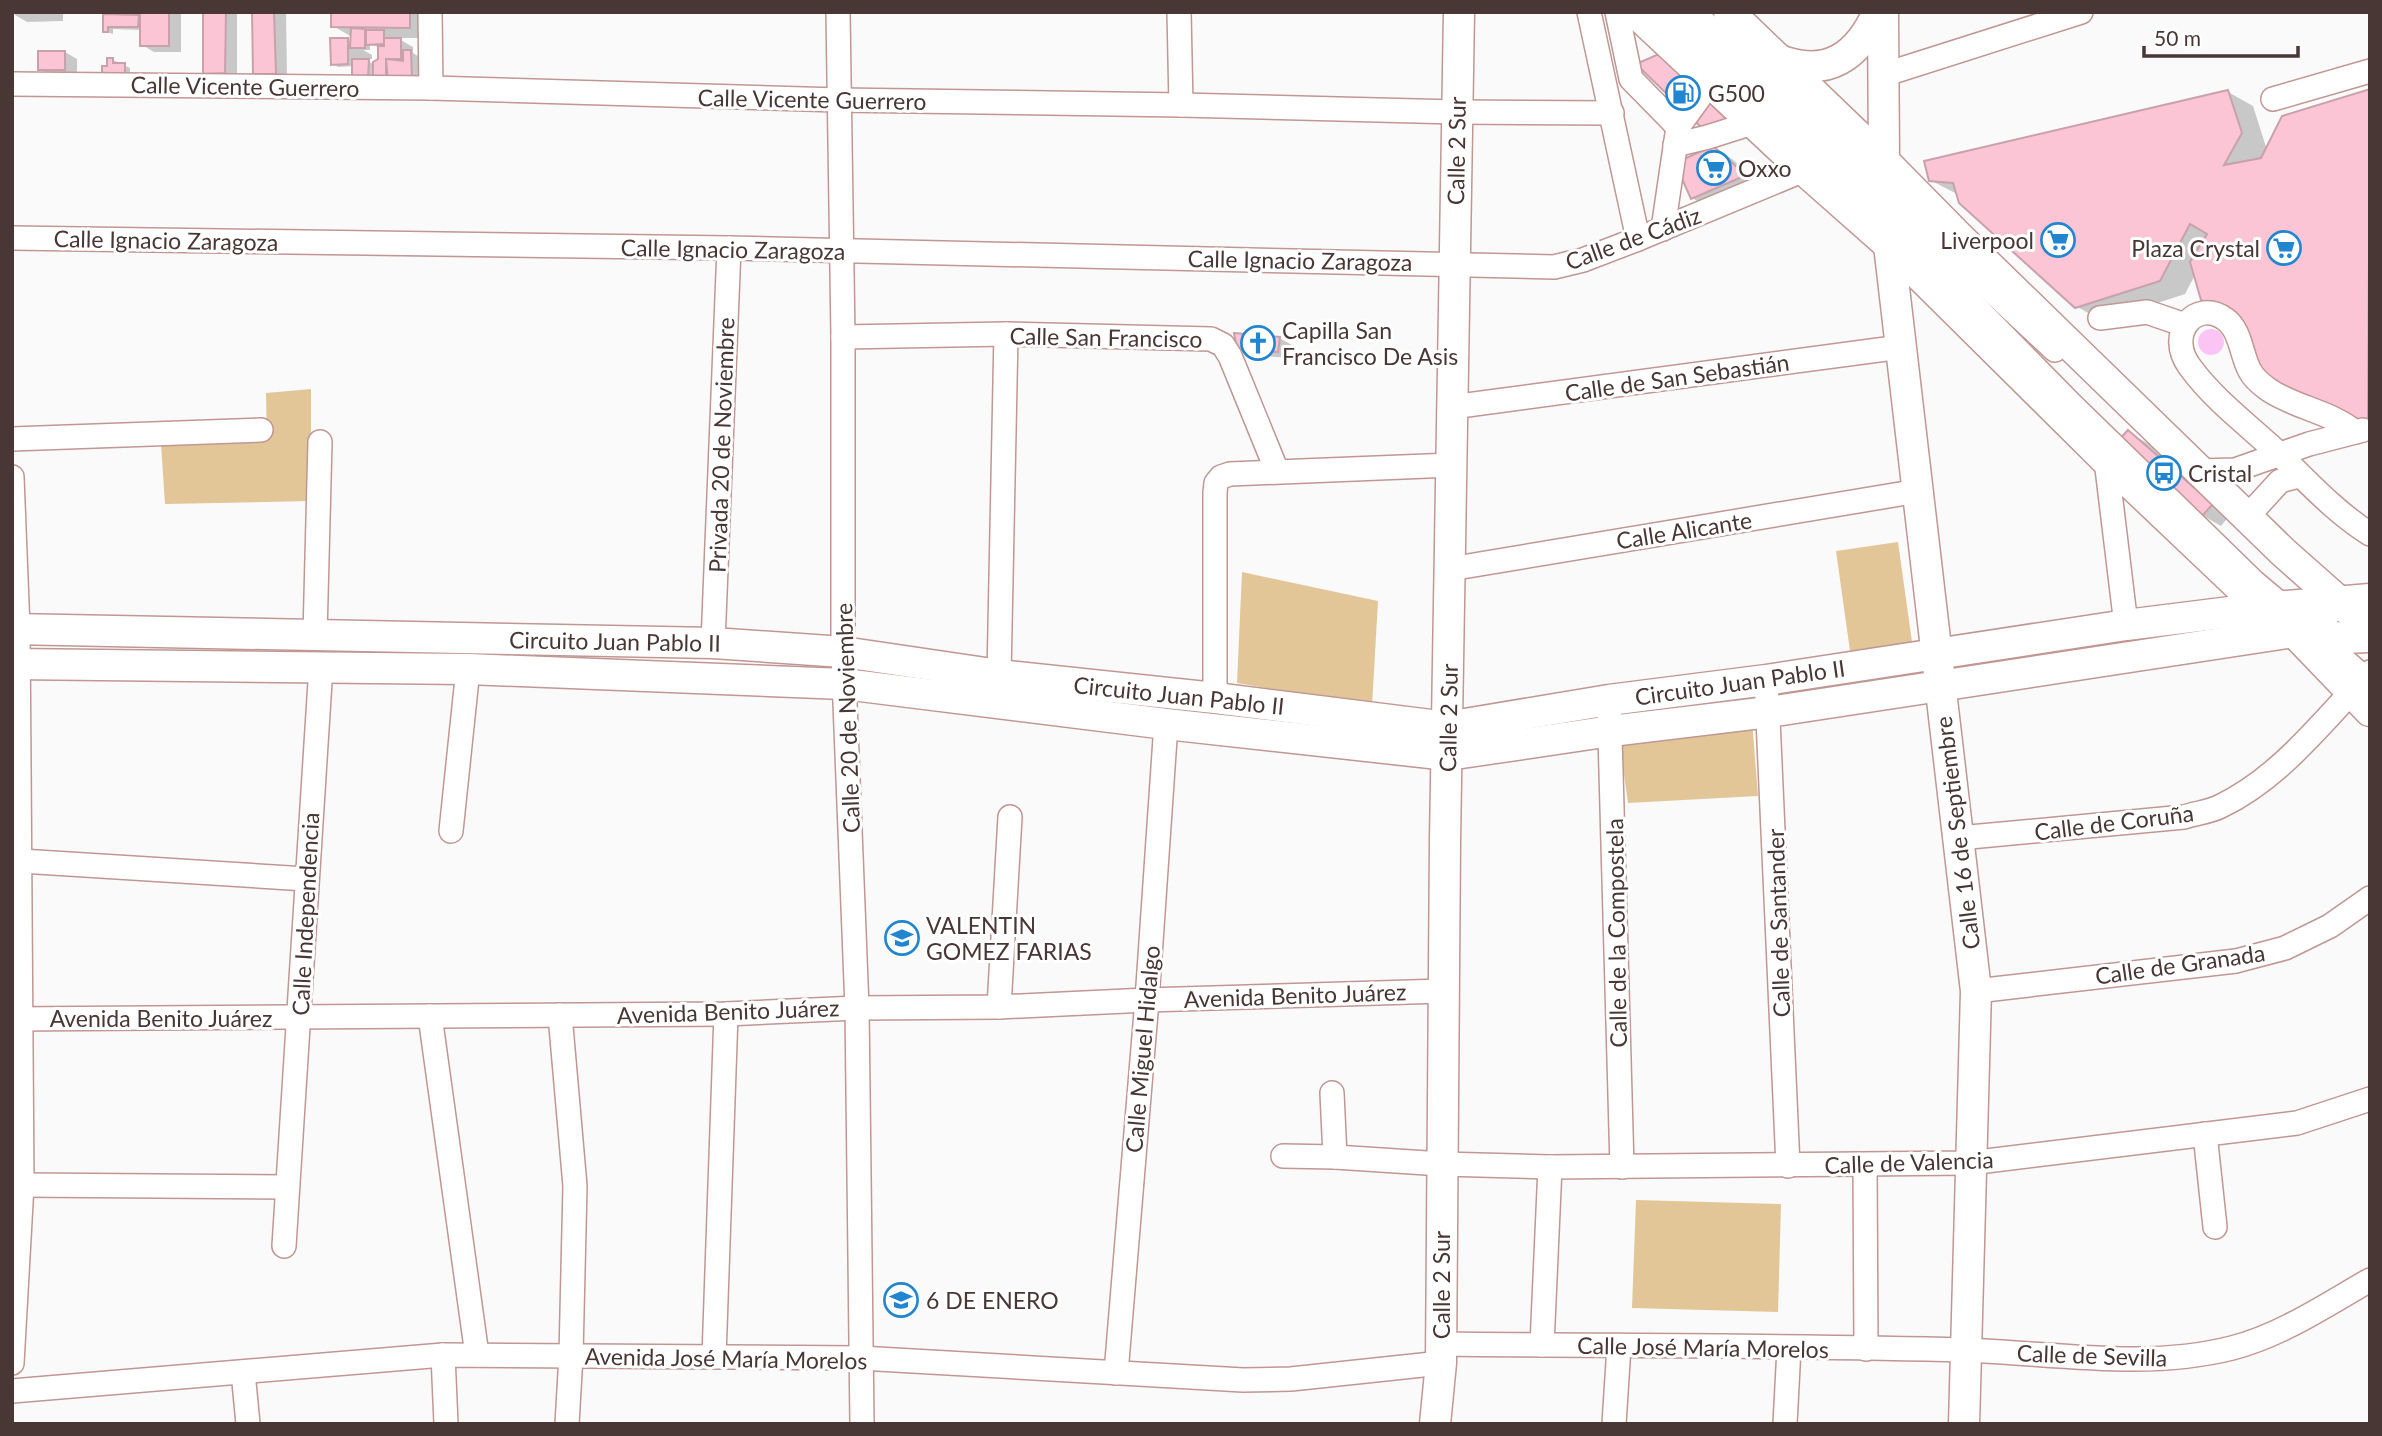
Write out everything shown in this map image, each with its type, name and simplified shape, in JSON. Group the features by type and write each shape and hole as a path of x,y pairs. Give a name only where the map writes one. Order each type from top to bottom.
{"main road":[{"name":"Calle 2 Sur","path":"1435,1424 1441,1354 1443,991 1459,12"},
{"path":"1635,12 1804,170 1888,219 2106,460 2346,651"},
{"path":"1728,12 2247,517 2346,651"},
{"path":"1779,60 1797,67 1811,68 1835,62 1855,49 1880,12"},
{"name":"Calle 16 de Septiembre","path":"1880,12 1888,219 1976,991 1964,1424"},
{"name":"Circuito Juan Pablo II","path":"2346,651 2370,599"},
{"name":"Circuito Juan Pablo II","path":"15,629 713,643 844,652 999,675 1215,698 1448,741 1609,700 1766,680 2126,625 2346,651"},
{"name":"Circuito Juan Pablo II","path":"15,664 468,669 844,684 1167,724 1448,741 1611,731 1769,712 1940,685 2346,651"}],"street":[{"path":"430,12 431,88"},
{"name":"Calle 20 de Noviembre","path":"838,12 844,684 858,1008 862,1424"},
{"path":"1179,12 1181,104"},
{"path":"1589,12 1638,239"},
{"path":"1617,12 1631,79 1677,136 1708,137 1752,122"},
{"path":"1664,12 1799,140 1888,219 2216,500 2346,651"},
{"path":"1693,12 1888,219 2081,413 2255,582 2346,651"},
{"path":"1883,75 2081,12"},
{"path":"2273,99 2370,71"},
{"name":"Calle Vicente Guerrero","path":"12,84 313,81 431,88 839,100 1612,113"},
{"path":"1663,229 1677,136 1710,83"},
{"name":"Calle de Cádiz","path":"1454,263 1554,267 1583,260 1804,170"},
{"name":"Calle Ignacio Zaragoza","path":"12,238 729,248 1454,263"},
{"name":"Privada 20 de Noviembre","path":"713,643 729,248"},
{"path":"2100,318 2147,312 2185,325"},
{"path":"2362,430 2285,399 2262,385 2250,372 2237,336 2226,320 2207,313 2191,319 2185,325 2179,346 2191,369 2299,476 2344,517 2370,534"},
{"path":"999,675 1006,334"},
{"name":"Calle San Francisco","path":"843,337 1006,334 1211,339 1223,345 1230,356 1277,471"},
{"name":"Calle de San Sebastián","path":"1452,407 1901,347"},
{"path":"12,439 261,430"},
{"path":"2199,471 2235,470 2278,454 2362,430"},
{"path":"315,635 320,442"},
{"path":"2106,460 2126,625"},
{"path":"1215,698 1216,483 1221,477 1277,471 1452,465"},
{"path":"2247,517 2280,481 2299,476"},
{"path":"12,477 21,861 17,1019 22,1185 12,1363"},
{"name":"Calle Alicante","path":"1450,569 1918,491"},
{"name":"Calle de Coruña","path":"1959,838 2184,817 2218,808 2248,792 2274,772 2346,651"},
{"name":"Calle Independencia","path":"284,1246 321,666"},
{"path":"451,831 468,669"},
{"name":"Calle de Santander","path":"1766,680 1788,1166"},
{"name":"Calle de la Compostela","path":"1609,700 1622,1167"},
{"name":"Calle Miguel Hidalgo","path":"1116,1373 1167,724"},
{"path":"999,1007 1010,817"},
{"path":"21,861 306,879"},
{"name":"Calle de Granada","path":"1976,991 2236,961 2285,948 2330,926 2370,898"},
{"name":"Avenida Benito Juárez","path":"17,1019 726,1014 1443,991"},
{"path":"714,1357 726,1014"},
{"path":"560,1015 575,1186 567,1424"},
{"path":"430,1016 477,1355"},
{"path":"1332,1093 1335,1157"},
{"name":"Calle de Valencia","path":"1283,1156 1550,1167 1970,1163 2297,1123 2370,1099"},
{"path":"2205,1134 2215,1227"},
{"path":"1865,1165 1866,1349"},
{"path":"1542,1345 1550,1167"},
{"path":"22,1185 287,1186"},
{"name":"Calle de Sevilla","path":"1965,1350 2143,1360 2189,1356 2234,1347 2280,1330 2370,1280"},
{"name":"Calle José María Morelos","path":"1441,1354 1542,1345 1965,1350"},
{"path":"1614,1424 1619,1346"},
{"path":"1785,1424 1789,1348"},
{"name":"Avenida José María Morelos","path":"12,1391 443,1355 860,1359 1243,1380 1291,1379 1441,1354"},
{"path":"443,1355 446,1424"},
{"path":"243,1372 248,1424"}],"shaded area":[{"path":"2211,329 2220,333 2224,342 2220,351 2211,355 2202,351 2198,342 2202,333"},
{"path":"311,389 311,501 165,504 161,444 267,439 266,393"},
{"path":"1898,542 1912,642 1850,651 1836,551"},
{"path":"1242,572 1378,601 1372,706 1237,683"},
{"path":"1752,720 1758,796 1628,803 1619,739"},
{"path":"1636,1200 1781,1204 1778,1312 1632,1308"}],"building":[{"path":"140,12 169,12 169,46 140,46"},
{"path":"203,12 226,12 225,73 203,74"},
{"path":"252,12 274,12 276,74 253,74"},
{"path":"331,12 410,12 410,28 331,27"},
{"path":"103,14 139,15 138,27 108,27 108,32 103,32"},
{"path":"351,28 365,29 365,48 350,48"},
{"path":"366,30 384,30 384,44 366,45"},
{"path":"330,38 348,38 348,64 331,65"},
{"path":"384,38 401,38 401,59 386,59 386,82 373,82 373,62 378,59 378,46 384,46"},
{"path":"403,50 411,50 412,80 388,81 386,59 403,61"},
{"path":"38,51 65,51 65,70 38,70"},
{"name":"G500","path":"1659,54 1730,122 1707,133 1636,64"},
{"path":"107,58 113,58 113,63 125,63 125,78 102,78 102,66 107,66"},
{"path":"352,59 369,59 368,78 352,78"},
{"name":"Plaza Crystal","path":"2370,89 2368,423 2251,371 2235,315 2201,300 2190,262 2207,234 2190,224 2160,281 2075,308 1959,203 1953,183 1929,181 1924,161 2228,90 2242,133 2224,165 2261,158 2282,116"},
{"path":"1713,146 1739,169 1742,177 1691,199 1675,163"},
{"name":"Capilla San Francisco De Asis","path":"1234,333 1280,337 1278,352 1237,349"},
{"name":"Cristal","path":"2128,430 2213,504 2201,517 2116,443"}],"place":[{"name":"G500","path":"1683,93"},
{"name":"Oxxo","path":"1714,168"},
{"name":"Liverpool","path":"2058,240"},
{"name":"Plaza Crystal","path":"2284,248"},
{"name":"Capilla San Francisco De Asis","path":"1258,343"},
{"name":"Cristal","path":"2164,473"},
{"name":"VALENTIN GOMEZ FARIAS","path":"902,938"},
{"name":"6 DE ENERO","path":"901,1300"}]}
